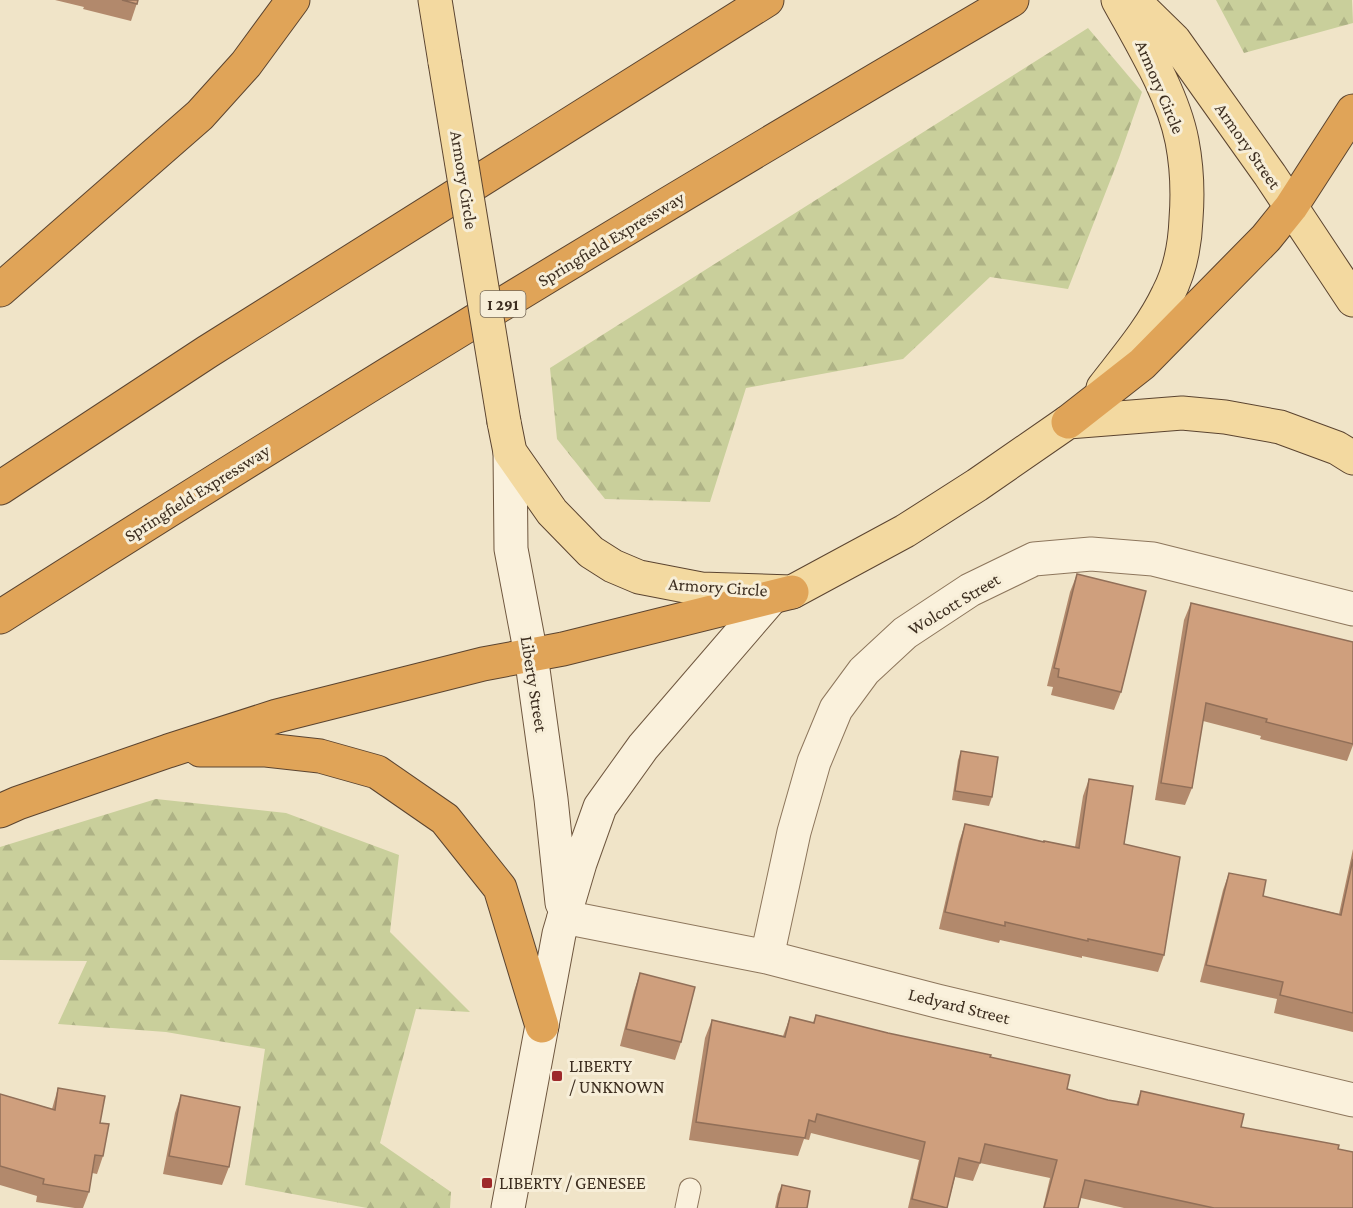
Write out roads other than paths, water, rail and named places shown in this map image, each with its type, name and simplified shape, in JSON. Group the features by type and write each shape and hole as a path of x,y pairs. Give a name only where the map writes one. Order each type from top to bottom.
{"highway":[{"path":"0,290 200,115 246,64 294,0"},
{"path":"0,488 207,352 768,0"},
{"name":"Springfield Expressway","path":"0,617 498,307 1012,0"},
{"path":"1079,413 1142,364 1266,238 1291,207 1353,111"},
{"path":"0,812 18,803 168,751 278,716 483,664 563,650 783,594"},
{"path":"168,751 266,750 320,756 377,772 445,819 500,888 542,1026"}],"main road":[{"name":"Armory Circle","path":"435,0 507,437 552,512 591,552 613,566 639,578 671,585 783,594 905,531 977,485 1079,413 1145,333 1168,295 1183,250 1188,195 1182,139 1161,83 1151,34 1119,0"},
{"name":"Armory Street","path":"1133,0 1151,34 1174,40 1353,300"},
{"path":"1079,413 1182,413 1225,417 1280,427 1337,448 1353,458"}],"street":[{"name":"Liberty Street","path":"507,437 511,549 531,655 551,799 564,917"},
{"name":"Wolcott Street","path":"767,957 794,832 814,762 836,708 864,671 905,633 970,590 1034,559 1091,554 1153,559 1353,609"},
{"name":"Liberty Street","path":"508,1208 559,934 580,863 600,807 643,747 783,594"},
{"name":"Ledyard Street","path":"564,917 767,957 937,1001 1353,1100"}],"place":[{"name":"LIBERTY / UNKNOWN","path":"557,1076"},
{"name":"LIBERTY / GENESEE","path":"487,1183"}]}
